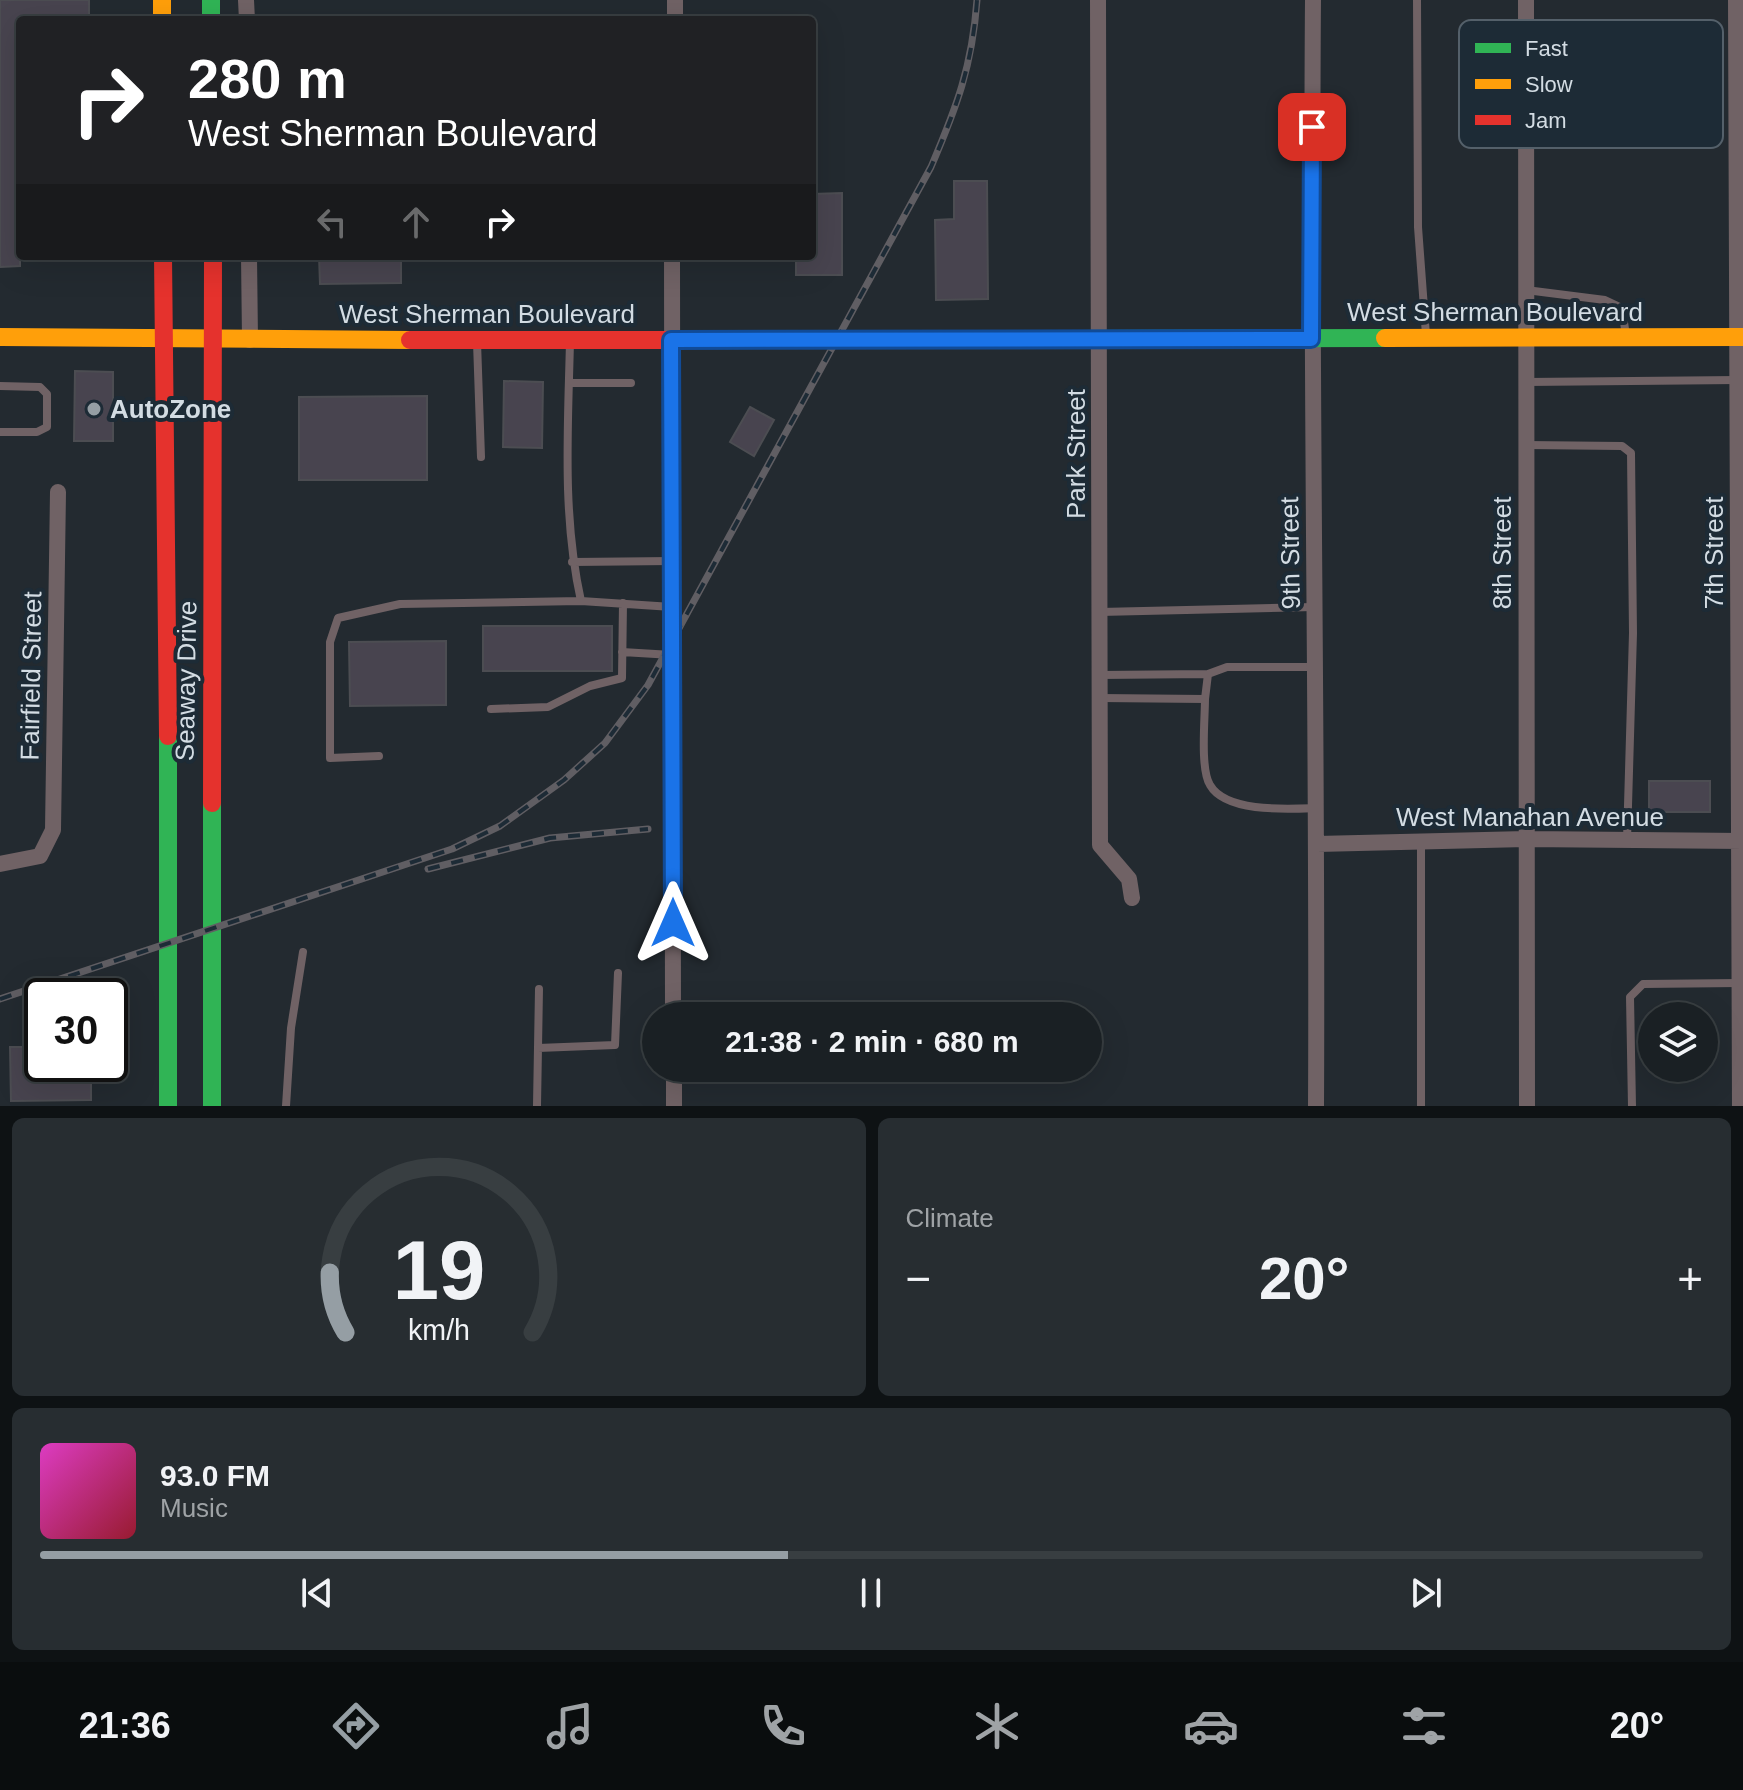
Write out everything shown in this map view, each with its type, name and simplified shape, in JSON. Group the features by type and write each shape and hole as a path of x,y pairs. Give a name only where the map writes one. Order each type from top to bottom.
{"main road":[{"name":"Seaway Drive","path":"163,260 168,1106"},
{"path":"202,260 202,287 213,320"},
{"name":"Seaway Drive","path":"212,1106 216,341 213,260"},
{"name":"West Sherman Boulevard","path":"0,337 216,341 570,341 1740,337"},
{"path":"164,373 176,400 180,633 188,647 201,647 213,628"}],"street":[{"name":"Park Street","path":"1098,0 1100,845 1129,879 1132,898"},
{"name":"9th Street","path":"1313,0 1311,339 1317,808 1316,1106"},
{"name":"8th Street","path":"1526,0 1526,20"},
{"name":"7th Street","path":"1736,0 1742,841 1740,1106"},
{"name":"8th Street","path":"1525,148 1527,1106"},
{"path":"249,260 250,340"},
{"path":"672,260 673,1002"},
{"name":"Fairfield Street","path":"0,864 40,856 53,830 58,492"},
{"name":"West Manahan Avenue","path":"1317,844 1526,839 1742,841"},
{"path":"674,1082 674,1106"}],"lane":[{"path":"1417,0 1418,227 1426,338"},
{"path":"1525,290 1605,300 1622,308 1626,337"},
{"path":"477,341 481,457"},
{"path":"570,341 566,505 572,562 581,601"},
{"path":"1525,382 1738,380"},
{"path":"569,383 631,383"},
{"path":"0,386 40,387 47,394 47,427 37,432 0,432"},
{"path":"1525,445 1622,446 1631,453 1633,633 1627,840"},
{"path":"572,562 672,561"},
{"path":"379,756 330,758 330,642 338,618 400,604 581,601 672,607"},
{"path":"491,709 548,707 590,686 622,678 623,603"},
{"path":"1100,612 1315,607"},
{"path":"622,652 673,655"},
{"path":"1100,675 1208,674 1227,667 1316,667"},
{"path":"1208,674 1205,699 1206,775 1215,792 1232,800 1265,808 1317,808"},
{"path":"1100,698 1205,699"},
{"path":"1421,842 1421,1106"},
{"path":"286,1106 291,1028 303,952"},
{"path":"538,1048 615,1045 618,973"},
{"path":"1632,1106 1630,997 1634,989 1643,984 1739,983"},
{"path":"537,1106 539,989"}],"building":[{"path":"0,0 89,0 89,16 16,16 16,260 20,260 20,266 0,267"},
{"path":"954,181 987,181 988,299 936,300 935,220 954,219"},
{"path":"842,193 842,275 796,275 796,260 816,260 816,194"},
{"path":"319,260 401,260 401,283 320,284"},
{"name":"AutoZone","path":"75,371 113,372 113,441 74,441"},
{"path":"504,381 543,382 542,448 503,447"},
{"path":"427,396 427,480 299,480 299,397"},
{"path":"750,407 774,420 754,456 730,442"},
{"path":"483,626 612,626 612,671 483,671"},
{"path":"446,641 446,705 350,706 349,642"},
{"path":"1649,781 1710,781 1710,812 1649,812"},
{"path":"10,1047 24,1047 24,1082 91,1082 91,1100 11,1101"}],"railway":[{"path":"0,999 452,849 500,826 564,780 605,743 648,685 931,167 962,86 977,0"},
{"path":"428,869 550,838 648,829"}],"traffic: fast":[{"path":"211,0 211,16"},
{"path":"732,340 1385,338"},
{"path":"168,736 168,1106"},
{"path":"212,803 212,1106"}],"traffic: slow":[{"path":"162,0 162,16"},
{"path":"0,337 410,340"},
{"path":"1385,338 1743,337"}],"traffic: jam":[{"path":"163,260 168,736"},
{"path":"212,803 213,260"},
{"path":"410,340 732,340"}],"place":[{"name":"AutoZone","path":"94,409"}],"route":[{"path":"673,923 671,340 1311,339 1312,127"}]}
